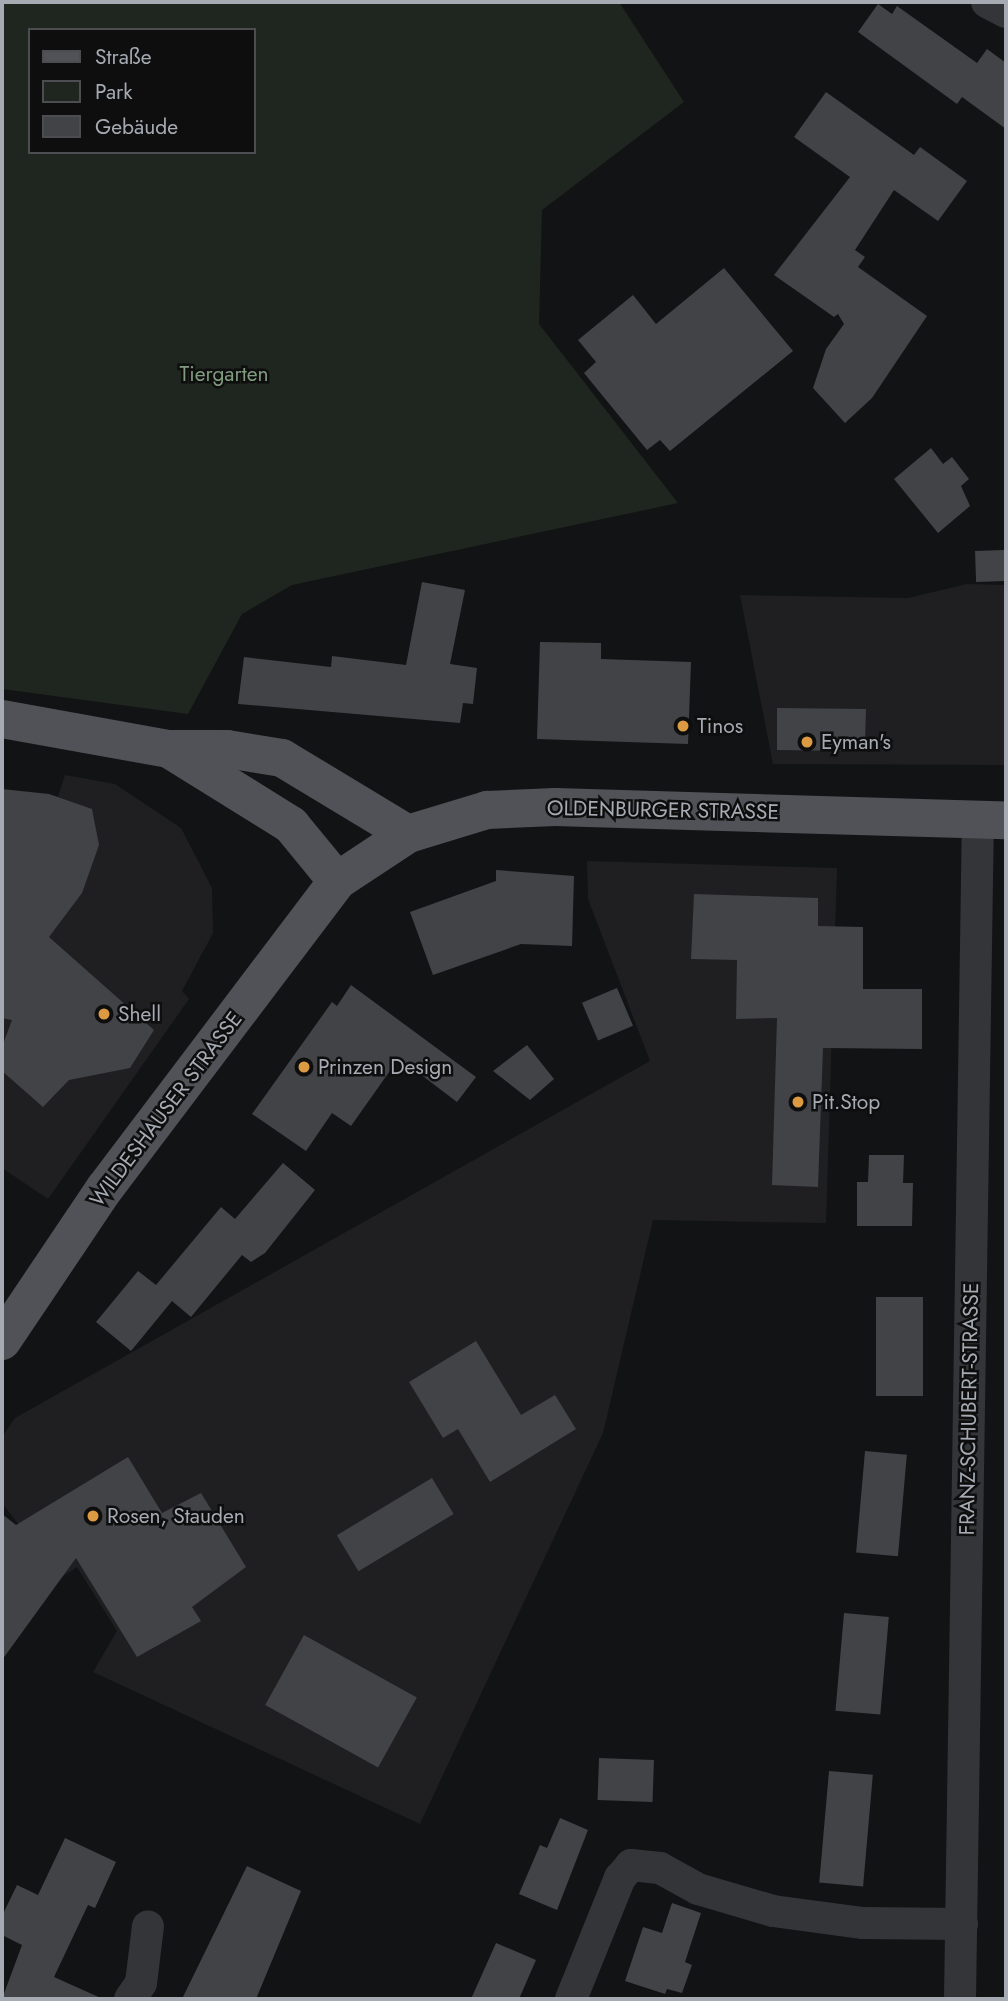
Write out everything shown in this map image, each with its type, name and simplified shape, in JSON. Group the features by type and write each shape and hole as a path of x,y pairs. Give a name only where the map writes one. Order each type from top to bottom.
{"main road":[{"path":"2,719 169,749 227,749 282,758 408,834"},
{"path":"169,749 290,825 337,881"},
{"name":"OLDENBURGER STRASSE","path":"337,881 408,834 487,810 555,807 992,820"},
{"name":"WILDESHAUSER STRASSE","path":"2,1341 105,1188 337,881"}],"street":[{"path":"987,2 1006,12"},
{"name":"FRANZ-SCHUBERT-STRASSE","path":"960,1999 992,820"},
{"path":"571,1999 620,1878 631,1865 652,1866 698,1889 773,1911 863,1923 962,1924"},
{"path":"130,1999 141,1983 148,1926"}],"shaded area":[{"path":"967,584 1006,585 1006,765 773,764 740,595 908,598"},
{"path":"65,775 115,784 181,828 212,888 213,933 182,991 189,999 48,1199 2,1168 2,966"},
{"path":"587,861 837,868 826,1223 653,1220 603,1433 420,1824 93,1672 117,1631 77,1567 60,1578 2,1503 2,1437 15,1418 650,1061 588,899"}],"green space":[{"name":"Tiergarten","path":"2,2 619,2 684,102 542,210 539,324 678,503 292,585 242,614 188,714 2,689"}],"building":[{"path":"878,4 892,14 897,6 977,63 987,49 1006,63 1006,129 962,97 957,104 858,32"},
{"path":"826,92 914,155 920,147 967,181 938,221 894,190 855,250 865,257 858,267 927,316 872,398 845,423 813,388 826,349 844,324 838,314 834,317 774,275 850,177 794,137"},
{"path":"724,268 793,351 670,451 660,440 647,450 584,373 596,362 578,340 633,295 656,324"},
{"path":"931,448 943,464 952,457 969,479 961,486 970,506 938,533 894,479"},
{"path":"1004,550 1005,581 976,582 975,551"},
{"path":"422,582 465,590 450,664 477,668 473,704 463,703 460,723 238,704 244,657 331,667 332,656 406,665"},
{"path":"540,642 601,643 601,659 691,662 688,744 537,739"},
{"path":"777,708 866,709 865,745 849,745 849,751 777,750"},
{"path":"2,789 49,794 92,809 99,845 82,893 49,937 154,1030 130,1068 69,1080 43,1107 2,1071 2,1047 12,1020 2,1018"},
{"path":"496,870 574,876 572,946 521,944 433,975 410,912 496,881"},
{"name":"Pit.Stop","path":"694,894 818,898 818,926 863,927 863,989 922,989 922,1049 823,1048 818,1187 772,1185 777,1018 736,1019 737,960 691,959"},
{"path":"351,985 476,1077 457,1102 399,1058 351,1126 332,1113 306,1151 252,1114 332,1002 337,1006"},
{"path":"617,988 633,1026 598,1041 582,1003"},
{"path":"527,1045 554,1079 530,1100 493,1071"},
{"path":"869,1155 904,1155 903,1183 913,1183 912,1226 857,1226 857,1182 868,1182"},
{"path":"283,1163 315,1190 265,1253 251,1262 242,1255 191,1317 172,1301 131,1351 96,1322 138,1271 156,1285 221,1207 235,1219"},
{"path":"876,1297 923,1297 923,1396 876,1396"},
{"path":"476,1341 521,1415 555,1395 576,1429 490,1482 458,1429 443,1438 409,1382"},
{"path":"865,1451 907,1455 898,1556 856,1553"},
{"path":"128,1457 162,1513 201,1493 246,1567 192,1607 201,1621 137,1657 76,1558 2,1660 2,1514 16,1525"},
{"path":"432,1478 454,1514 358,1571 337,1535"},
{"path":"844,1613 889,1617 880,1715 835,1711"},
{"path":"304,1635 417,1698 378,1768 265,1705"},
{"path":"599,1758 654,1760 653,1802 598,1800"},
{"path":"829,1771 873,1775 863,1886 819,1883"},
{"path":"560,1818 588,1830 557,1910 519,1894 540,1845 547,1848"},
{"path":"65,1838 116,1862 95,1908 88,1905 54,1977 103,1999 2,1999 22,1945 2,1935 2,1916 17,1885 38,1895"},
{"path":"247,1866 301,1891 256,1999 182,1999"},
{"path":"672,1903 701,1913 685,1962 692,1965 682,1993 667,1989 665,1994 625,1981 643,1927 662,1933"},
{"path":"496,1943 536,1960 519,1999 471,1999"}],"place":[{"name":"Tinos","path":"683,726"},
{"name":"Eyman's","path":"807,742"},
{"name":"Shell","path":"104,1014"},
{"name":"Prinzen Design","path":"304,1067"},
{"name":"Pit.Stop","path":"798,1102"},
{"name":"Rosen, Stauden","path":"93,1516"}]}
